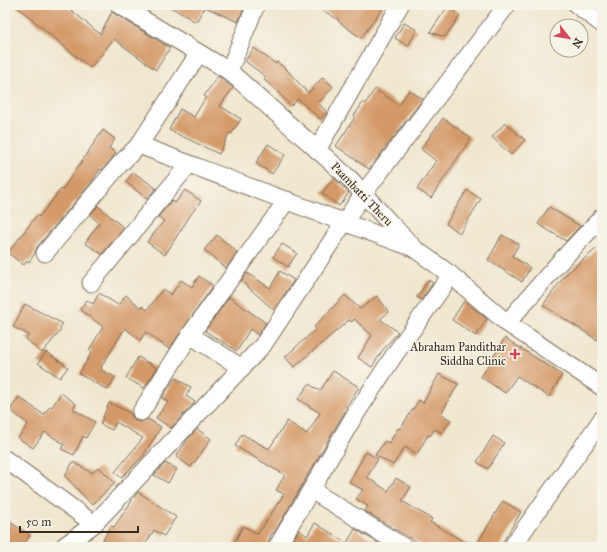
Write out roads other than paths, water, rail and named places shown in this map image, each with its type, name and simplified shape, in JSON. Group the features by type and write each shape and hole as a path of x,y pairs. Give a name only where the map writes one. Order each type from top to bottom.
{"street":[{"name":"Paambatti Theru","path":"119,5 229,71 350,179 415,249 451,275 508,323 602,388"},
{"path":"229,71 256,5"},
{"path":"317,150 400,5"},
{"path":"66,546 94,524 263,345 363,194 507,5"},
{"path":"577,5 602,24"},
{"path":"46,253 120,164 139,145 199,53"},
{"path":"139,145 287,200 344,224 415,249"},
{"path":"91,283 189,164"},
{"path":"141,412 190,335 287,200"},
{"path":"508,323 556,266 602,217"},
{"path":"277,547 353,418 395,354 451,275"},
{"path":"190,335 242,368"},
{"path":"512,547 602,419"},
{"path":"5,459 94,524"},
{"path":"311,490 404,547"}],"place":[{"name":"Abraham Pandithar Siddha Clinic","path":"515,354"}]}
